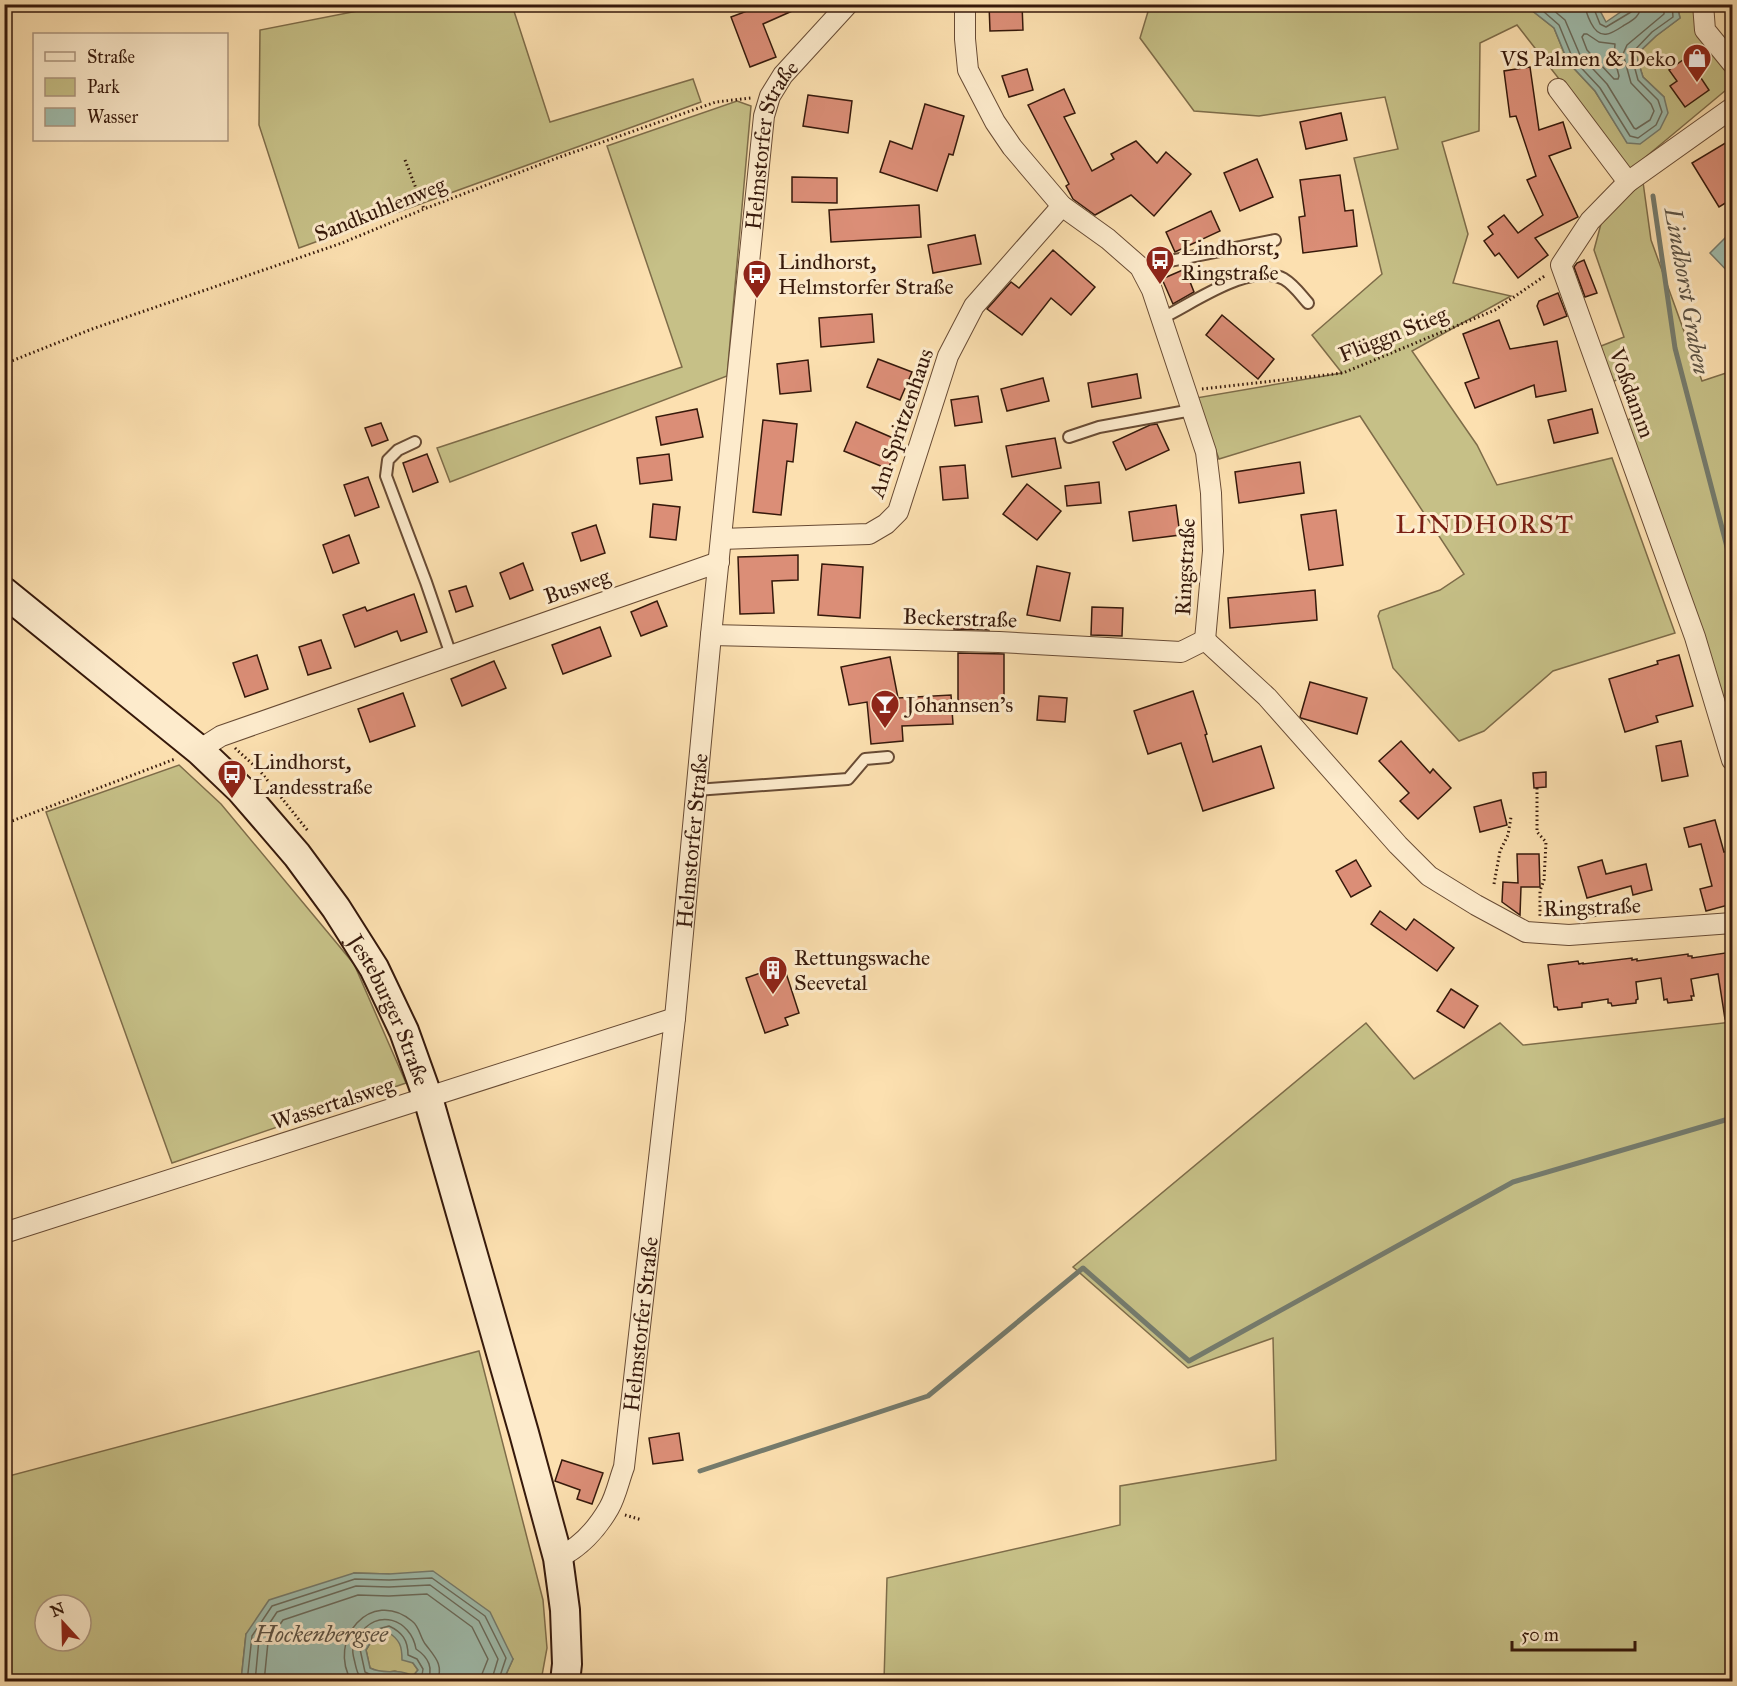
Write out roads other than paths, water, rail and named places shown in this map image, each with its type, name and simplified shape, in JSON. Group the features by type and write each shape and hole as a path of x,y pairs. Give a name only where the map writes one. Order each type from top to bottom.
{"main road":[{"name":"Jesteburger Straße","path":"4,592 210,743 241,790 297,855 336,908 374,968 404,1031 428,1098 558,1558"},
{"path":"558,1558 565,1610 567,1664 565,1682"}],"street":[{"name":"Helmstorfer Straße","path":"558,1558 571,1552 589,1534 609,1508 624,1467 675,1018 764,116 770,96 783,75 849,4"},
{"name":"Ringstraße","path":"965,4 968,70 1012,147 1062,206 1108,239 1140,267 1152,290 1206,452 1211,493 1213,551 1205,640 1267,698 1398,845 1429,876 1526,932 1569,936 1732,923"},
{"path":"1703,4 1705,30 1732,63"},
{"path":"1558,89 1628,182 1732,108"},
{"name":"Voßdamm","path":"1628,182 1590,221 1561,265 1695,637 1732,760"},
{"name":"Am Spritzenhaus","path":"721,539 869,534 886,524 898,512 948,356 974,306 1062,206"},
{"name":"Busweg","path":"210,743 451,655 719,562"},
{"name":"Beckerstraße","path":"711,635 999,642 1181,652 1205,640"},
{"name":"Wassertalsweg","path":"4,1233 675,1018"}],"lane":[{"path":"1140,267 1275,240"},
{"path":"1162,318 1245,276 1263,274 1282,278 1295,287 1308,303"},
{"path":"1069,437 1099,428 1192,410"},
{"path":"415,442 398,450 388,460 386,476 451,655"},
{"path":"696,790 848,779 865,759 888,757"}],"water":[{"path":"1525,5 1597,5 1606,22 1631,5 1677,5 1680,18 1636,55 1643,77 1664,97 1668,113 1660,129 1640,144 1627,143 1595,91 1568,62 1554,28"},
{"path":"1732,231 1732,276 1710,253"},
{"name":"Hockenbergsee","path":"433,1571 490,1612 513,1659 503,1681 241,1681 246,1634 269,1600 354,1573 389,1574","holes":["388,1632 400,1644 402,1660 413,1663 418,1670 413,1676 402,1672 370,1668 366,1650 375,1635"]}],"waterway":[{"name":"Lindhorst Graben","path":"1653,196 1675,348 1732,566"},
{"path":"700,1471 928,1396 1083,1268 1189,1361 1513,1182 1732,1118"}],"place":[{"name":"VS Palmen & Deko","path":"1697,84"},
{"name":"Lindhorst, Ringstraße","path":"1160,286"},
{"name":"Lindhorst, Helmstorfer Straße","path":"757,300"},
{"name":"Johannsen's","path":"885,730"},
{"name":"Lindhorst, Landesstraße","path":"232,800"},
{"name":"Rettungswache Seevetal","path":"773,996"}],"district":[{"name":"LINDHORST","path":"1485,524"}]}
